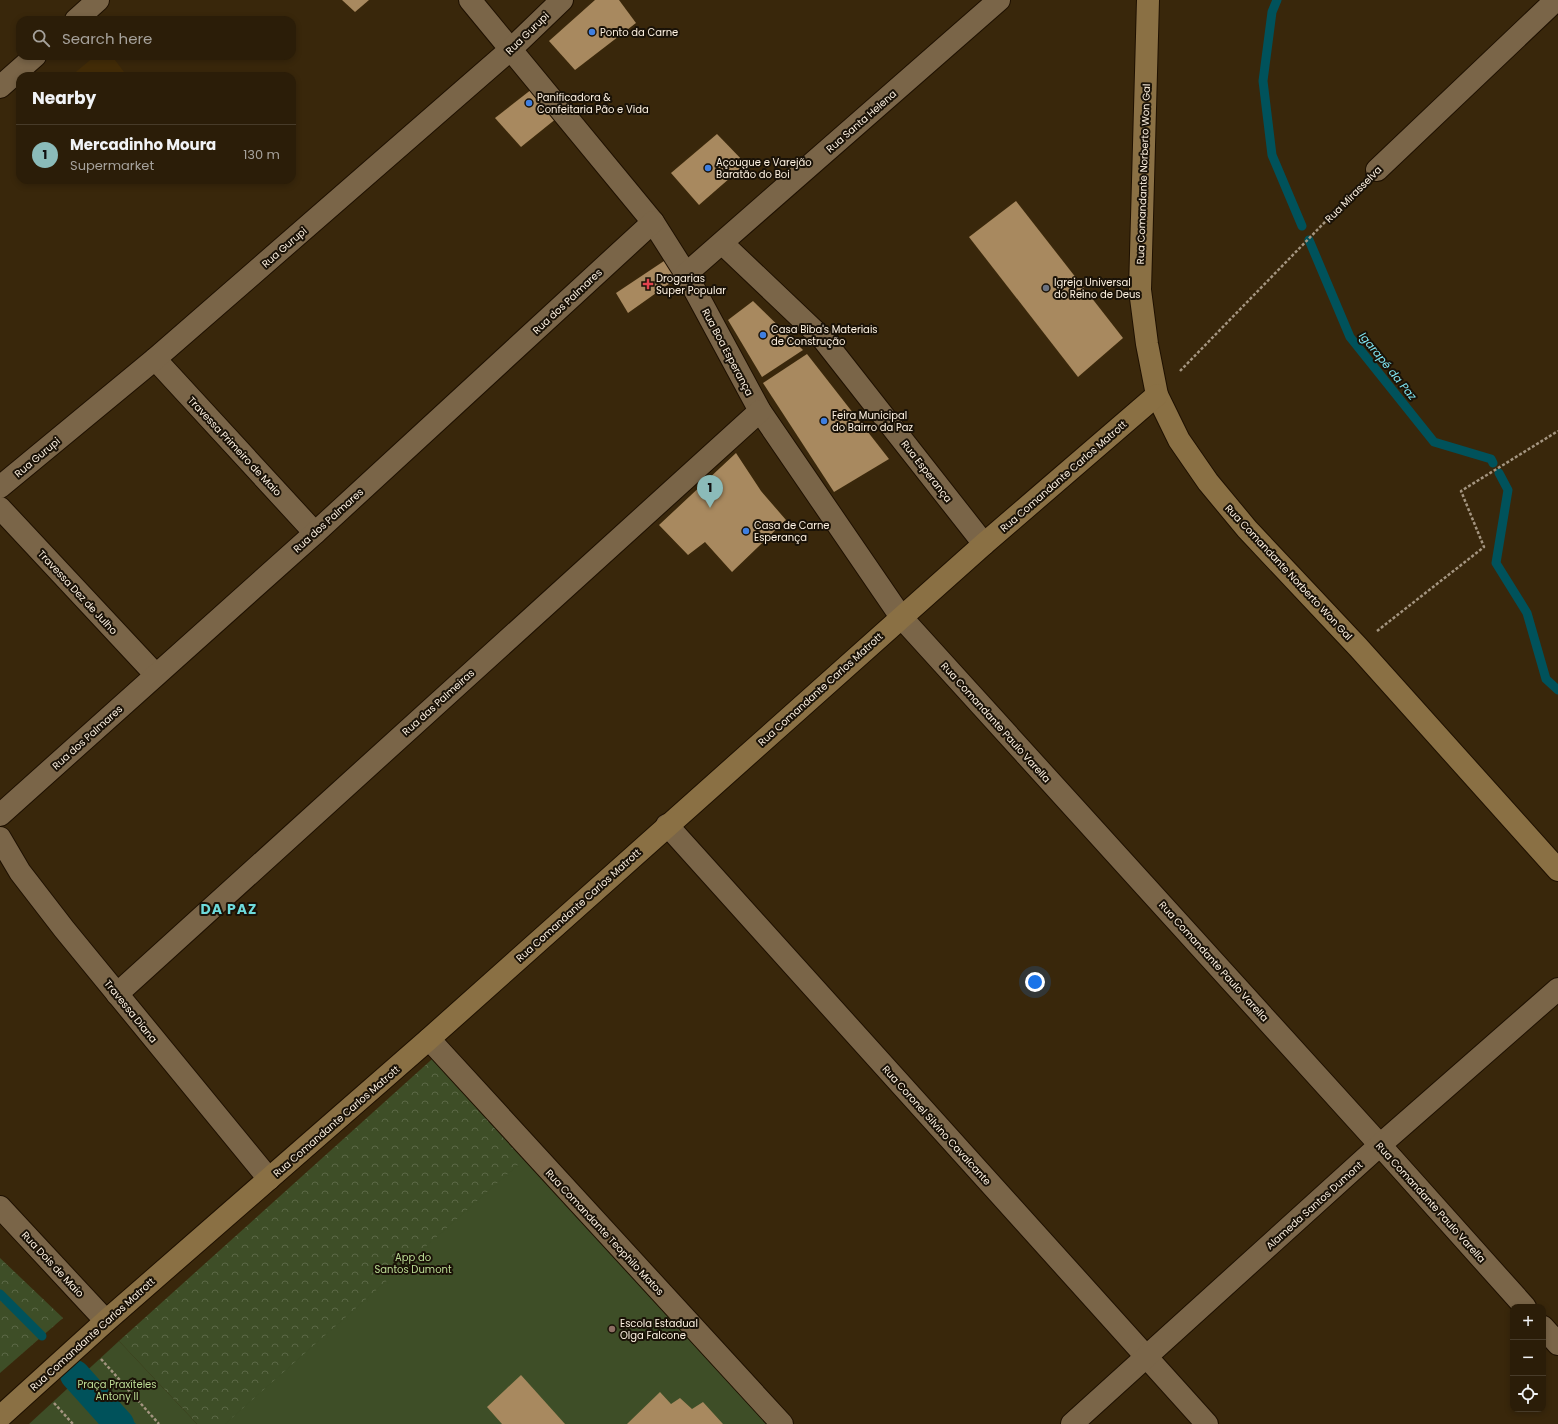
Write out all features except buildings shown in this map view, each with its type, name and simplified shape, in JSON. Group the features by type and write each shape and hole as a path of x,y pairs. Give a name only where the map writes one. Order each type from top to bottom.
{"street":[{"path":"80,16 98,0"},
{"name":"Rua Boa Esperança","path":"470,0 653,222 686,274 760,411 901,617"},
{"name":"Rua Gurupi","path":"0,487 155,359 511,49 562,0"},
{"name":"Rua Santa Helena","path":"686,274 999,0"},
{"name":"Rua Comandante Norberto Won Gal","path":"1148,0 1140,290 1147,344 1157,395 1179,440 1208,482 1247,529 1358,647 1558,870"},
{"name":"Rua Mirasselva","path":"1377,170 1556,0"},
{"path":"17,72 30,60"},
{"path":"0,87 16,73"},
{"name":"Rua dos Palmares","path":"0,815 315,533 653,222"},
{"name":"Rua Esperança","path":"722,243 823,339 984,544"},
{"name":"Travessa Primeiro de Maio","path":"155,359 315,533"},
{"name":"Rua Comandante Carlos Matrott","path":"0,1417 102,1325 429,1039 901,617 1157,395"},
{"name":"Rua das Palmeiras","path":"117,994 760,411"},
{"name":"Travessa Dez de Julho","path":"0,508 156,675"},
{"name":"Rua Comandante Paulo Varella","path":"901,617 1522,1304"},
{"name":"Rua Coronel Silvino Cavalcante","path":"667,825 1207,1424"},
{"name":"Travessa Diana","path":"0,838 20,872 64,929 269,1179"},
{"name":"Alameda Santos Dumont","path":"1072,1424 1380,1145 1558,989"},
{"name":"Rua Comandante Teophilo Matos","path":"429,1039 782,1424"},
{"name":"Rua Dois de Maio","path":"0,1207 102,1325"},
{"path":"1546,1330 1558,1344"}],"path":[{"name":"Rua Mirasselva","path":"1157,395 1377,170"},
{"path":"1358,647 1484,546 1461,491 1558,431"},
{"path":"99,1357 160,1424"},
{"path":"49,1398 73,1424"}],"shaded area":[{"path":"90,60 115,60 124,72 76,72"}],"green space":[{"name":"App do Santos Dumont","path":"440,1052 620,1264 502,1424 197,1424 119,1341"},
{"path":"528,1156 770,1424 225,1424"},
{"path":"0,1258 63,1318 0,1373"},
{"name":"Praça Praxíteles Antony II","path":"119,1341 197,1424 29,1424"}],"water":[{"path":"94,1377 136,1424 102,1424 69,1387"}],"waterway":[{"name":"Igarapé da Paz","path":"1277,0 1272,12 1263,81 1272,155 1302,226"},
{"name":"Igarapé da Paz","path":"1309,240 1350,337 1434,442 1491,459 1493,463"},
{"name":"Igarapé da Paz","path":"1499,473 1508,490 1496,563 1527,613 1546,679 1558,690"},
{"path":"0,1294 42,1336"},
{"path":"75,1375 119,1424"}],"place":[{"name":"Ponto da Carne","path":"592,32"},
{"name":"Panificadora & Confeitaria Pão e Vida","path":"529,103"},
{"name":"Açougue e Varejão Baratão do Boi","path":"708,168"},
{"name":"Drogarias Super Popular","path":"648,284"},
{"name":"Igreja Universal do Reino de Deus","path":"1046,288"},
{"name":"Casa Biba's Materiais de Construção","path":"763,335"},
{"name":"Feira Municipal do Bairro da Paz","path":"824,421"},
{"name":"Mercadinho Moura","path":"710,508"},
{"name":"Casa de Carne Esperança","path":"746,531"},
{"name":"Escola Estadual Olga Falcone","path":"612,1329"}],"district":[{"name":"DA PAZ","path":"229,909"}]}
